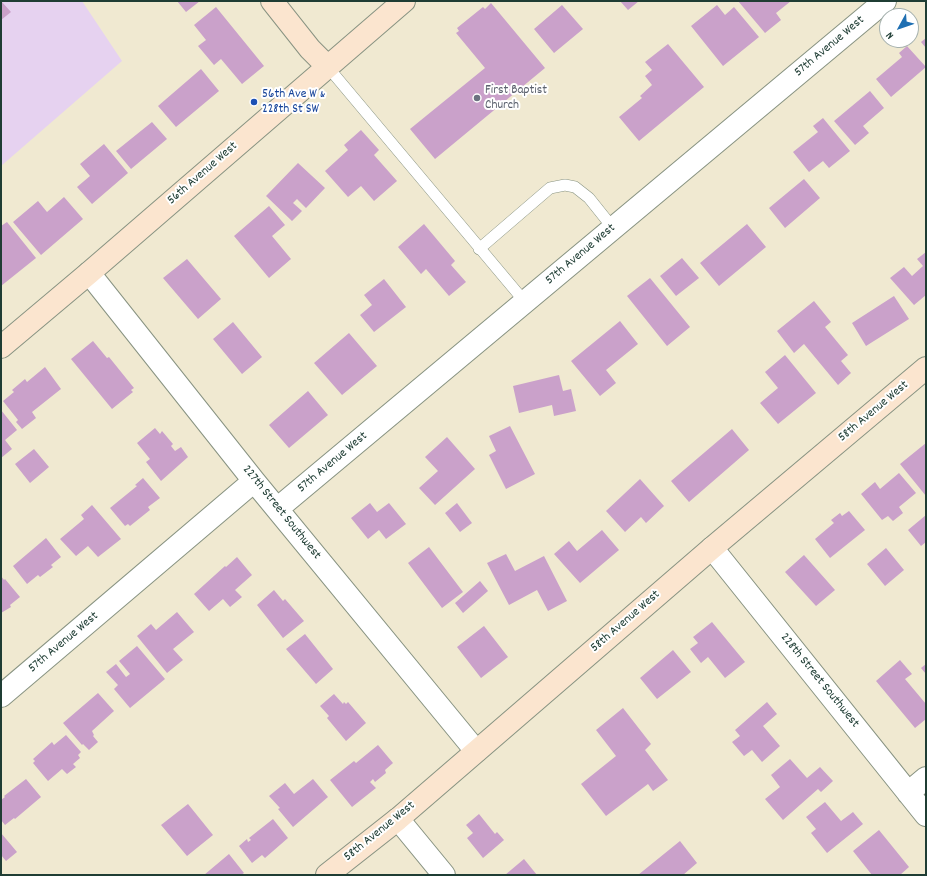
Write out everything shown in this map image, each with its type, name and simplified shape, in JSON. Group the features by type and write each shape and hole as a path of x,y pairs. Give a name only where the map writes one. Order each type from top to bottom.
{"street":[{"path":"272,1 310,49 327,66"},
{"name":"56th Avenue West","path":"1,347 404,1"},
{"name":"57th Avenue West","path":"277,509 885,1"},
{"name":"227th Street Southwest","path":"89,273 254,481 476,751"},
{"name":"58th Avenue West","path":"327,875 398,819 712,548 926,368"},
{"name":"57th Avenue West","path":"1,696 254,481"},
{"name":"228th Street Southwest","path":"712,548 926,815"},
{"path":"908,793 926,778"},
{"path":"398,819 444,875"}],"lane":[{"path":"327,66 525,302"},
{"path":"479,248 550,188 565,185 575,188 589,198 613,228"}],"shaded area":[{"path":"1,1 82,1 122,61 1,166"}],"building":[{"path":"1,1 11,12 1,20"},
{"path":"177,1 200,1 186,12"},
{"path":"620,1 639,1 628,10"},
{"path":"738,1 791,1 776,13 781,20 765,33"},
{"name":"First Baptist Church","path":"491,3 545,68 435,159 410,129 485,68 456,33 459,31 457,28 483,7 485,9"},
{"path":"562,5 583,29 554,53 534,29"},
{"path":"717,5 725,15 734,7 759,37 723,66 691,26"},
{"path":"216,7 264,66 242,84 221,59 214,65 198,46 206,40 194,25"},
{"path":"926,38 926,48 921,42"},
{"path":"668,44 704,87 639,141 619,117 642,98 640,96 652,85 645,76 652,70 645,62"},
{"path":"905,48 909,48 926,67 891,97 876,79 902,57 899,53"},
{"path":"201,69 219,91 176,127 158,106"},
{"path":"870,91 884,108 863,126 869,133 855,145 834,121"},
{"path":"823,118 850,151 829,168 823,161 809,172 793,152 818,132 813,126"},
{"path":"152,122 167,139 131,169 116,151"},
{"path":"361,130 379,150 374,155 397,181 374,201 361,186 348,197 325,171 348,150 344,145"},
{"path":"104,144 128,173 92,204 77,187 90,176 80,164"},
{"path":"298,163 325,188 306,208 297,199 293,203 302,211 292,221 266,196"},
{"path":"804,179 820,198 785,228 769,208"},
{"path":"64,197 83,219 41,255 13,222 38,201 47,212"},
{"path":"269,206 285,225 272,236 291,259 269,278 234,236"},
{"path":"7,222 36,258 1,286 1,226"},
{"path":"424,224 455,261 451,265 466,282 449,296 426,269 421,274 398,247"},
{"path":"747,224 766,247 719,286 700,263"},
{"path":"926,252 926,295 914,305 890,278 904,267 912,276 923,266 917,259"},
{"path":"682,258 699,278 676,296 660,276"},
{"path":"187,259 221,299 198,319 163,278"},
{"path":"650,278 690,327 667,346 627,296"},
{"path":"384,279 406,307 374,332 360,315 372,305 364,295"},
{"path":"894,296 909,319 866,346 852,323"},
{"path":"814,301 831,322 825,327 848,355 841,361 851,373 838,385 804,344 794,353 777,331"},
{"path":"620,321 638,344 606,370 616,383 600,396 571,361"},
{"path":"233,322 262,357 242,374 213,339"},
{"path":"349,333 377,366 342,395 314,363"},
{"path":"93,341 107,358 109,357 134,388 131,390 133,392 112,409 71,359"},
{"path":"785,355 816,393 778,424 760,403 778,388 765,372"},
{"path":"45,367 61,389 32,412 36,418 22,429 16,422 18,420 3,401 14,392 12,390 25,379 27,382"},
{"path":"559,375 563,391 571,389 576,411 554,416 552,405 519,413 513,386"},
{"path":"308,391 328,415 289,448 269,425"},
{"path":"1,410 17,430 5,440 12,449 1,458"},
{"path":"510,426 535,474 506,489 489,455 496,451 489,436"},
{"path":"155,428 160,434 162,431 173,444 171,446 175,451 181,447 188,457 161,481 146,462 150,459 137,443"},
{"path":"732,429 749,450 689,502 671,481"},
{"path":"447,437 475,469 435,505 419,488 438,471 425,457"},
{"path":"926,443 926,496 900,464"},
{"path":"34,449 49,467 30,483 15,464"},
{"path":"899,473 916,493 899,507 903,513 893,521 888,516 882,520 861,494 875,482 880,489"},
{"path":"143,478 160,498 148,507 150,510 130,526 128,524 125,526 110,508 137,486 135,485"},
{"path":"640,479 664,506 646,523 641,517 625,532 606,511"},
{"path":"370,503 377,512 389,503 406,524 386,539 379,530 368,539 351,518"},
{"path":"457,503 472,523 460,532 445,513"},
{"path":"92,505 121,539 98,557 88,546 76,556 60,539 84,519 81,515"},
{"path":"849,511 865,530 830,558 815,539 834,523 831,520 840,513 842,516"},
{"path":"926,515 926,542 921,546 908,530"},
{"path":"602,530 619,550 580,583 554,554 569,541 577,551"},
{"path":"46,538 61,557 51,565 53,567 40,577 38,575 27,584 13,566"},
{"path":"429,547 463,592 442,608 408,563"},
{"path":"886,548 904,570 885,586 867,564"},
{"path":"506,554 515,571 544,556 567,601 548,611 537,590 509,605 487,563"},
{"path":"804,555 835,590 816,606 785,572"},
{"path":"237,557 252,575 235,590 242,597 230,607 223,599 209,611 194,594"},
{"path":"1,576 20,597 10,605 11,607 1,613"},
{"path":"480,581 488,591 463,613 455,603"},
{"path":"274,590 283,601 285,599 304,621 283,638 257,605"},
{"path":"177,612 194,632 173,649 183,660 167,673 137,636 151,624 156,630"},
{"path":"712,622 745,662 725,678 708,657 701,663 690,649 698,643 693,637"},
{"path":"484,626 508,657 481,678 457,647"},
{"path":"305,634 333,669 316,684 286,649"},
{"path":"137,646 165,679 130,708 114,689 118,685 106,672 116,664 126,677 130,674 119,661"},
{"path":"673,650 691,672 657,699 640,678"},
{"path":"900,660 912,674 905,679 926,704 926,719 915,728 876,681"},
{"path":"926,664 926,674 921,668"},
{"path":"98,693 114,711 92,731 93,736 98,742 89,750 83,744 82,745 63,723"},
{"path":"334,694 343,704 344,702 346,704 348,702 366,723 346,741 327,718 329,716 320,706"},
{"path":"767,702 777,714 763,726 780,746 762,762 752,750 744,756 732,742 740,736 735,730"},
{"path":"623,708 651,744 645,750 668,780 653,791 648,784 606,816 581,784 616,756 596,730"},
{"path":"66,735 81,752 78,755 80,758 73,764 76,767 67,774 62,769 48,781 33,763 35,761 33,759 52,742 54,745"},
{"path":"378,745 393,763 385,770 386,773 375,782 373,779 370,782 376,788 352,807 330,780 354,761 356,763"},
{"path":"790,759 807,778 820,767 833,781 821,792 818,789 783,820 765,799 780,787 771,775"},
{"path":"26,779 41,797 15,819 14,818 5,825 1,820 1,800"},
{"path":"313,779 328,797 293,827 278,809 280,808 269,796 285,783 294,794"},
{"path":"825,802 841,821 853,812 863,824 827,853 811,833 816,829 806,817"},
{"path":"188,804 213,835 187,856 161,825"},
{"path":"479,814 495,834 497,832 504,840 483,858 467,838 473,833 466,825"},
{"path":"273,819 288,838 265,858 262,855 252,863 239,846 247,839 248,842 251,840 249,838"},
{"path":"879,830 909,867 900,875 872,875 853,851"},
{"path":"1,833 17,852 6,861 1,855"},
{"path":"680,841 697,863 683,875 638,875"},
{"path":"229,854 244,873 241,875 204,875"},
{"path":"524,859 537,875 505,875"}],"place":[{"name":"First Baptist Church","path":"477,98"},
{"name":"56th Ave W & 228th St SW","path":"254,102"}]}
